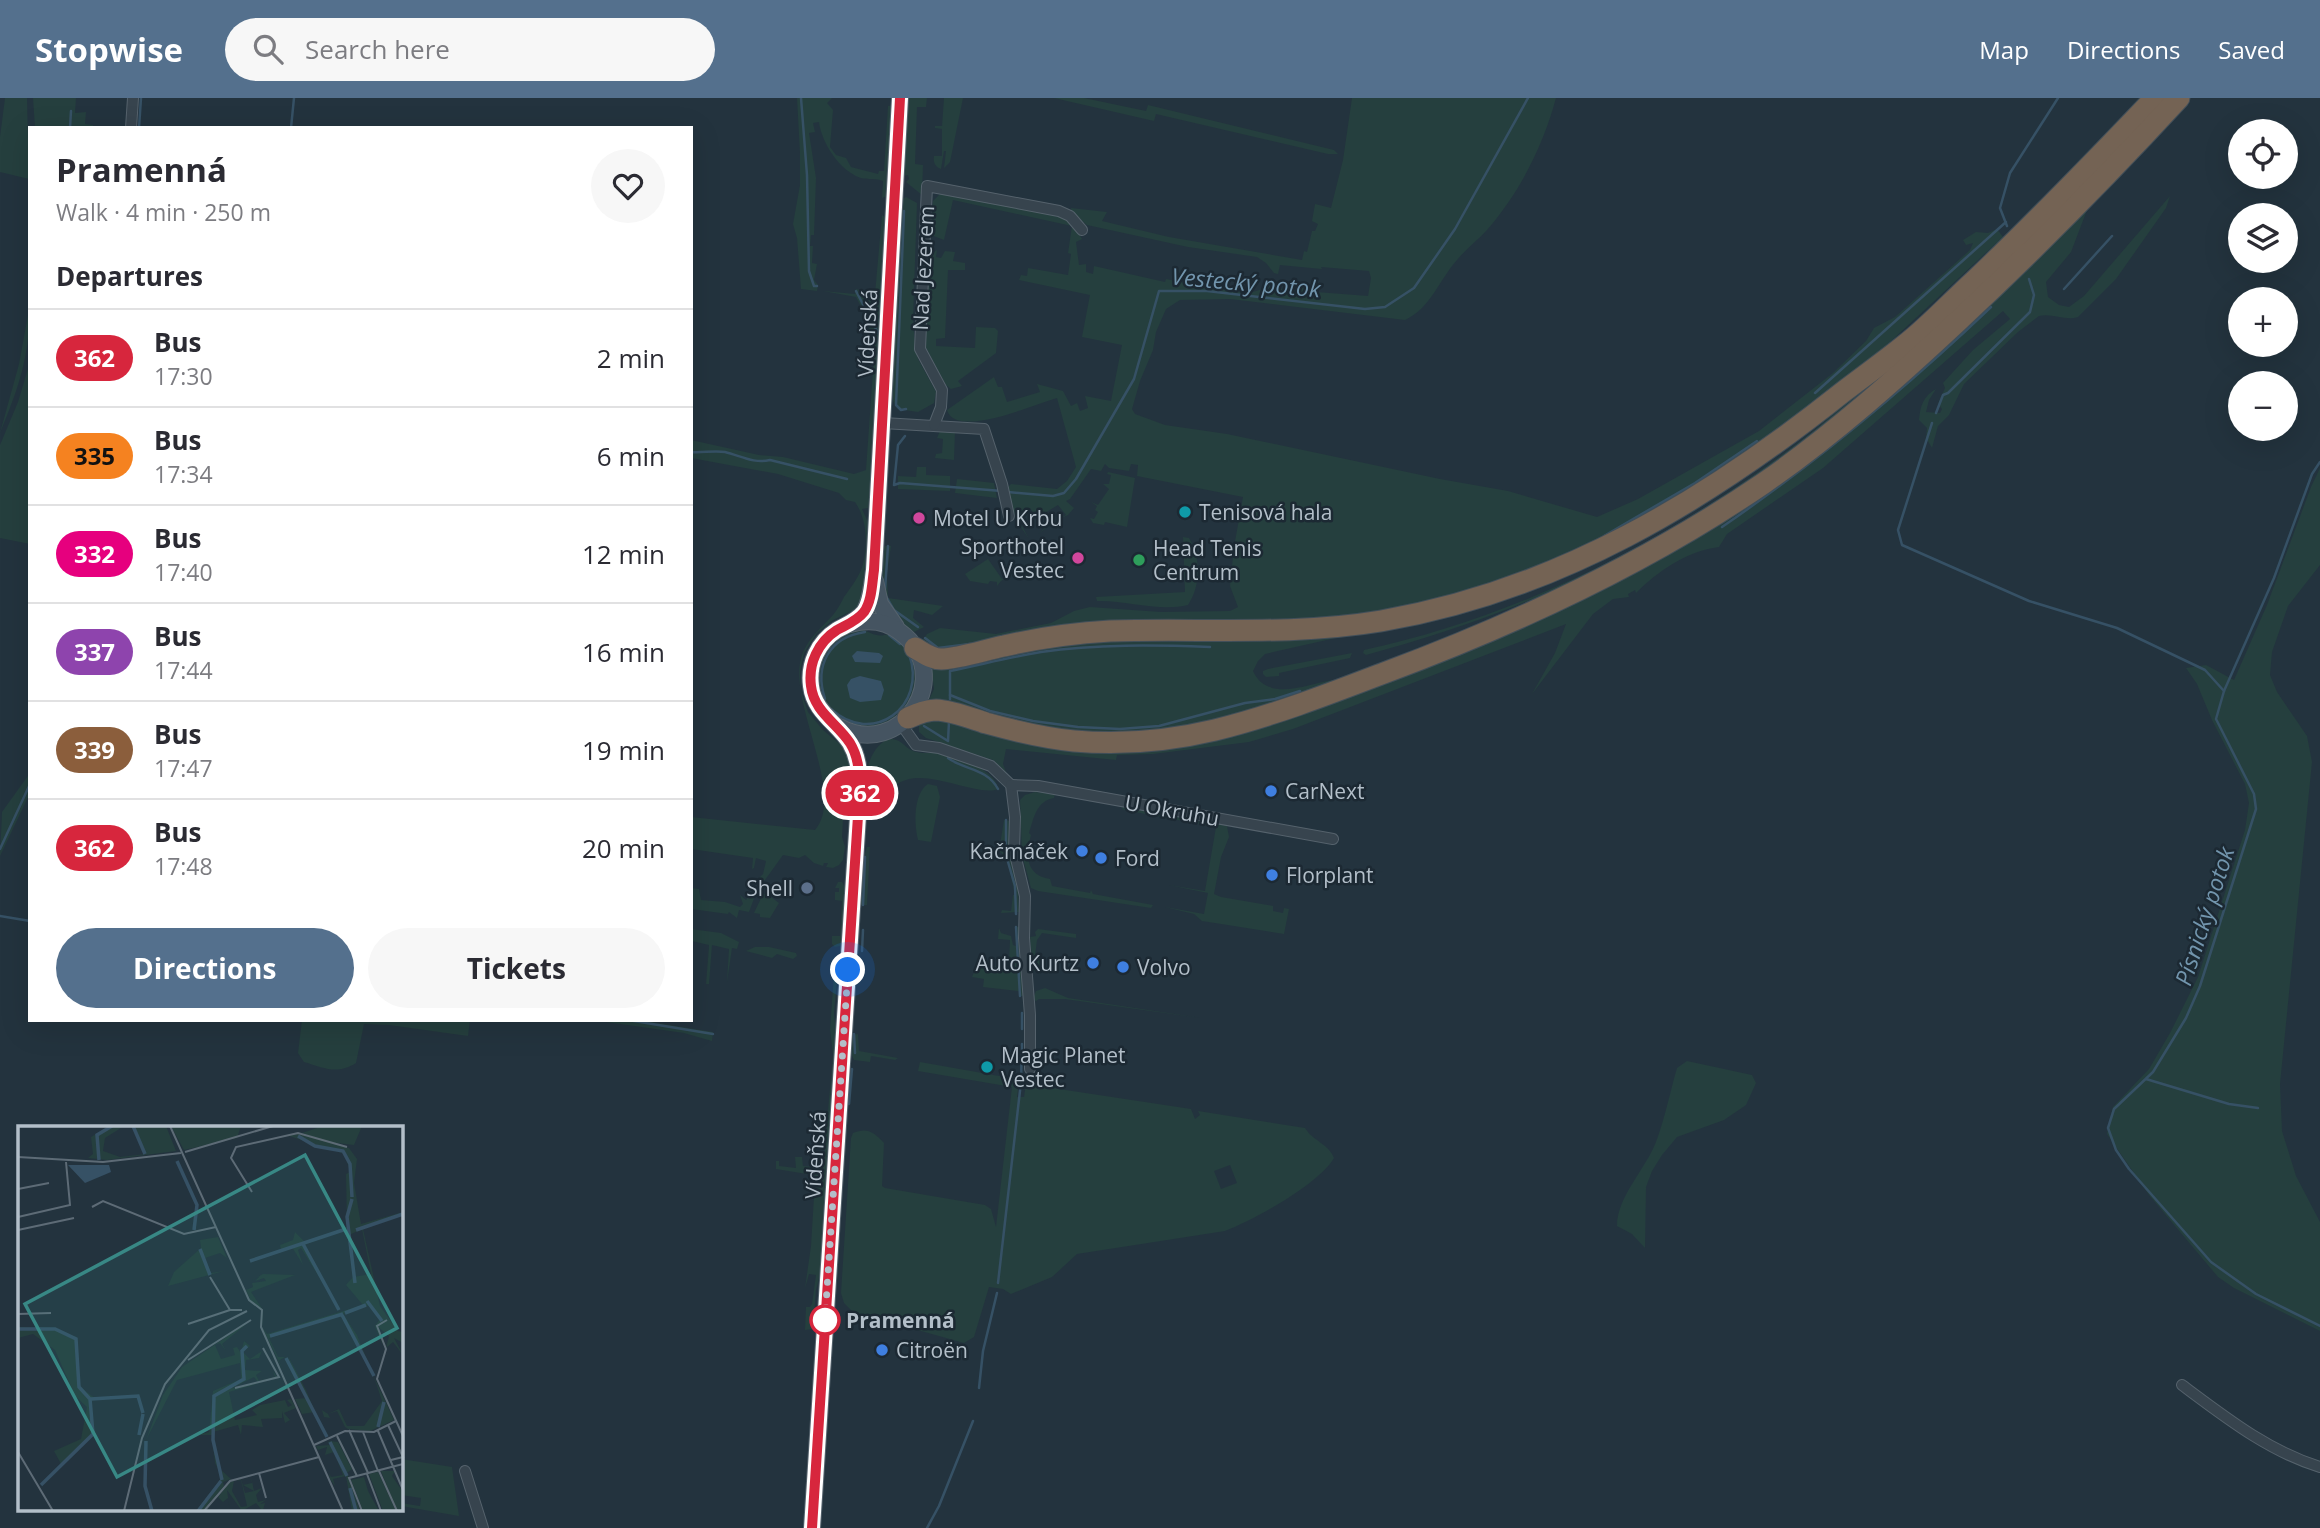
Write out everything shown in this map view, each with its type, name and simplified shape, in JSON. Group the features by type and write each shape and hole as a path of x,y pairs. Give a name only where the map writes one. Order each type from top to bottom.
{"highway":[{"path":"915,648 939,659 1030,640 1084,633 1260,632 1345,626 1447,606 1500,590 1567,564 1661,519 1722,482 1789,435 1907,343 2017,239 2155,98"},
{"path":"898,725 923,712 941,711 1022,732 1083,741 1143,742 1192,735 1263,716 1413,663 1581,588 1657,549 1721,511 1782,470 1850,417 2024,259 2179,98"}],"main road":[{"name":"Vídeňská","path":"860,785 854,751 814,698 811,670 823,642 865,610 874,570 900,98"},
{"name":"Vídeňská","path":"812,1528 860,785 868,749 898,725 918,703 923,684 923,667 915,648 880,604 874,570"},
{"path":"847,625 875,621 899,631"},
{"path":"834,724 858,734 870,735 898,725"}],"street":[{"path":"131,126 133,98"},
{"name":"Nad Jezerem","path":"934,425 941,407 942,390 920,349 927,186 1059,211 1070,216 1083,230"},
{"path":"883,423 984,429 1002,484 1009,516"},
{"path":"898,725 916,746 939,748 991,766 1011,785 1015,817 1014,850 1025,896 1024,938 1030,1015 1030,1069"},
{"name":"U Okruhu","path":"1011,785 1050,788 1334,839"},
{"path":"2182,1385 2245,1432 2306,1463 2320,1467"},
{"path":"466,1471 483,1528"}],"green space":[{"path":"5,98 27,98 28,179 0,172 0,137"},
{"path":"33,98 76,98 75,113 86,112 85,124 93,125 93,126 35,126"},
{"path":"797,98 832,98 827,103 833,110 830,147 836,155 846,158 851,167 878,174 879,171 884,171 888,106 893,105 887,196 882,198 883,181 861,178 845,169 827,146 819,122 813,123 815,132 809,133 816,178 814,235 811,235 810,246 813,246 812,263 817,264 814,280 818,285 817,291 801,289 797,238 793,224 800,185"},
{"path":"907,98 927,98 926,107 917,107 915,164 923,165 922,195 906,182 908,175 903,176"},
{"path":"944,98 963,98 950,162 944,168 944,151 941,169 936,166 934,156 942,156 942,129 935,126 942,126"},
{"path":"1054,98 1084,98 1146,111 1148,105 1334,150 1338,154 1328,154 1156,114 1154,121"},
{"path":"1352,98 1556,98 1537,151 1510,200 1487,230 1457,260 1428,301 1414,315 1405,320 1230,299 1180,300 1166,309 1156,332 1153,350 1132,409 1135,414 1165,425 1227,434 1508,491 1597,517 1638,499 1759,431 1833,373 1866,341 1874,328 1895,317 1970,250 1973,243 1966,245 1963,240 1976,232 1988,233 1997,229 2003,237 1875,356 1783,432 1597,547 1412,611 1242,629 941,654 922,641 927,634 940,628 996,634 1051,623 1074,611 1090,607 1161,612 1230,611 1238,607 1230,586 1243,497 1137,476 1138,465 1131,464 1129,471 1109,468 1105,464 1101,471 1091,469 1066,501 1074,508 1068,515 1059,519 1066,515 1058,505 1038,517 1045,528 1052,524 1038,534 1044,529 1030,508 1016,515 1029,539 1011,512 1007,488 1011,484 1057,489 1067,481 1076,467 1057,398 980,421 953,418 947,410 994,377 998,387 1002,387 1007,402 1040,392 1037,384 1063,391 1071,406 1077,403 1080,411 1088,408 1085,396 1111,401 1122,345 1082,337 1090,295 1019,280 1021,275 1027,276 1028,268 1068,275 1072,226 953,200 944,240 931,235 933,201 941,193 1064,218 1076,229 1082,239 1076,242 1079,265 1086,264 1086,272 1093,274 1094,266 1165,282 1166,279 1247,292 1261,289 1273,279 1273,288 1297,290 1300,284 1304,286 1304,291 1368,296 1371,278 1369,271 1280,265 1278,274 1257,257 1188,247 1087,225 1071,212 1071,208 1107,212 1102,221 1169,237 1302,260 1304,251 1307,252 1312,231 1315,231 1318,224 1312,221 1315,204 1331,208 1343,160"},
{"path":"2170,196 2166,208 2116,279 2078,317 2039,316 2018,332 1964,384 1949,415 1938,426 1932,448 1926,438 1927,428 1919,420 1923,402 1936,389 1926,412 1940,413 1942,409 1938,404 1945,388 1943,383 1973,350 2010,319 2003,311 1823,468 1727,534 1719,547 1684,558 1663,570 1636,593 1635,590 1628,594 1629,597 1613,599 1593,614 1532,694 1555,653 1566,624 1293,729 1249,742 1153,754 1117,755 1116,760 1006,749 1003,764 1006,772 993,760 926,738 919,732 923,717 1163,746 1578,601 1646,568 1718,526 1805,466 1845,434 1984,310 2087,210 2071,252 2046,282 2048,297 2059,305 2069,307 2084,296"},
{"path":"906,197 917,203 913,320 915,346 918,359 936,392 934,403 918,412 898,409 892,393 899,201"},
{"path":"882,215 886,218 872,482 868,508 862,509 868,522 863,598 854,610 833,620 817,633 804,653 800,672 800,663 805,649 813,637 834,613 862,568 866,540 864,524 855,502 846,500 839,493 778,474 693,458 693,440 759,455 783,457 854,474 866,470 874,356 867,318 856,297 823,291 855,294 856,289 875,294"},
{"path":"937,250 936,257 941,258 945,251 955,252 953,261 965,263 965,270 948,270 945,338 936,339 936,346 975,348 976,327 995,328 998,331 996,353 958,381 962,386 951,389 946,385 925,346 930,255"},
{"path":"28,315 28,340 22,371 0,433 19,364"},
{"path":"1928,338 1776,466 1675,530 1576,581 1524,602 1419,640 1366,655 1363,653 1364,650 1420,636 1528,599 1633,549 1683,521 1779,457"},
{"path":"28,369 28,544 0,538 0,445"},
{"path":"940,431 955,431 954,460 935,458 936,454 942,453 943,439 937,438"},
{"path":"917,467 926,467 926,475 950,476 950,491 898,489 898,476 916,477"},
{"path":"2320,468 2320,565 2288,606 2272,652 2270,675 2277,692 2307,736 2312,762 2280,1084 2282,1131 2296,1176 2320,1222 2320,1331 2234,1288 2218,1277 2149,1195 2107,1134 2113,1107 2149,1069 2198,977 2245,830 2249,803 2245,784 2197,684 2186,668 2206,665 2234,680 2267,605"},
{"path":"1108,472 1135,478 1127,527 1105,522 1104,525 1093,523 1090,518 1094,519 1098,512 1095,510 1097,506 1091,502 1098,505 1109,489 1103,484 1109,484 1111,475 1107,474"},
{"path":"957,479 994,483 997,498 955,493"},
{"path":"1183,537 1189,538 1193,546 1198,572 1188,605 1154,607 1097,601 1096,597 1185,592"},
{"path":"891,546 887,573 888,598 943,606 932,615 914,610 913,618 924,627 914,632 894,615 884,596 881,562 882,549"},
{"path":"988,559 1002,579 1022,568 997,586 997,582 990,581 988,584 970,581 965,574"},
{"path":"861,629 877,635 889,634 908,651 915,670 914,689 905,707 891,720 873,727 853,725 833,712 825,703 819,686 819,667 829,647"},
{"path":"1340,637 1265,654 1253,671 1259,680 1277,689 1299,688 1332,680 1334,685 1230,721 1102,738 927,704 934,689 931,665 1093,642 1271,641"},
{"path":"1352,653 1350,658 1279,673 1279,676 1266,677 1263,674 1263,671 1268,669"},
{"path":"802,694 808,712 848,755 852,778 850,792 845,790 842,793 842,837 845,847 843,860 833,868 826,867 828,863 823,866 814,863 805,855 799,858 783,855 765,880 758,884 766,861 756,858 752,869 753,858 693,849 693,817 815,830 823,815 824,796"},
{"path":"888,739 897,740 917,752 939,753 974,765 991,776 998,789 979,790 917,778 895,785 868,811 867,770 874,752"},
{"path":"28,776 28,797 0,856 2,812"},
{"path":"928,784 937,786 940,797 931,842 918,840 916,826 917,802"},
{"path":"1035,792 1055,794 1054,798 1039,806 1029,833 1029,863 1036,873 1050,879 1052,886 1090,893 1091,890 1093,894 1153,905 1151,908 1031,888 1022,855 1020,800"},
{"path":"1121,807 1227,826 1229,837 1221,857 1214,894 1273,906 1273,911 1283,913 1284,908 1289,909 1284,934 1202,921 1194,914 1165,907 1204,914 1208,893 1169,885 1205,891 1216,827 1124,810"},
{"path":"1004,820 1010,821 1010,854 1018,885 1019,912 1001,913 1002,910 1011,911 1015,895 1007,858 999,851"},
{"path":"867,847 870,847 867,905 859,905 863,859"},
{"path":"838,882 842,882 845,887 843,941 840,946 835,947 832,944 832,936 840,936 842,901 835,900 835,892 839,892 839,888 835,888"},
{"path":"693,888 699,889 701,900 725,902 740,907 743,904 740,895 746,900 751,893 756,893 749,912 739,910 737,918 729,912 693,909"},
{"path":"763,894 779,903 770,918 754,913"},
{"path":"1015,926 1019,927 1024,996 1021,996 1019,991 983,987 984,979 972,977 977,964 984,965 985,960 994,962 994,966 1009,963 1010,940 998,939 999,928 1001,933 1011,936 1013,945 1016,946"},
{"path":"693,929 721,933 739,942 737,949 732,948 727,982 729,949 712,945 709,984 706,984 709,945 693,941"},
{"path":"1038,929 1076,934 1076,938 1042,933 1037,940 1035,956 1042,961 1040,974 1033,970 1030,937 1036,936"},
{"path":"755,947 769,947 796,953 797,956 793,959 777,954 772,958 746,951"},
{"path":"838,971 834,1013 838,1054 833,1083 824,1260 816,1290 813,1329 805,1330 806,1307 812,1304 816,1275 809,1274 805,1288 811,1246 815,1180 813,1175 776,1169 776,1161 779,1161 779,1166 796,1168 795,1157 802,1157 803,1166 823,1168 833,1054 830,1030 834,973"},
{"path":"1045,988 1068,998 1201,1018 1065,999 1033,999 1036,991"},
{"path":"302,1022 470,1022 468,1036 364,1024 356,1063 343,1069 324,1068 304,1062 298,1053"},
{"path":"606,1022 651,1022 713,1032 712,1041 684,1033"},
{"path":"858,1034 859,1051 898,1058 895,1060 871,1056 870,1062 854,1060 850,1052 851,1035"},
{"path":"1687,1061 1752,1075 1756,1083 1746,1105 1724,1120 1677,1137 1662,1155 1646,1187 1645,1248 1632,1234 1617,1226 1618,1215 1626,1194 1656,1142 1677,1068"},
{"path":"920,1062 1016,1079 1019,1082 1017,1097 1024,1097 1026,1084 1191,1109 1195,1119 1200,1115 1198,1111 1305,1128 1334,1158 1301,1190 1252,1219 1225,1231 1077,1254 1052,1277 1011,1294 1003,1289 989,1287 974,1337 964,1343 853,1312 844,1303 841,1293 853,1133 862,1130 870,1132 884,1143 882,1186 885,1188 985,1205 991,1209 996,1227 1012,1087 918,1071","holes":["1230,1165 1237,1183 1221,1189 1214,1171"]},
{"path":"402,1459 452,1467 459,1516 402,1506 402,1503 420,1506 421,1498 402,1495"}],"water":[{"path":"857,651 879,653 883,656 880,663 855,662 852,656"},
{"path":"860,676 881,681 884,690 881,700 860,702 850,698 847,685 851,679"}],"waterway":[{"path":"139,126 141,98"},
{"path":"291,126 294,98"},
{"path":"801,98 807,175 809,271 814,286 817,286"},
{"name":"Vestecký potok","path":"1008,492 1053,496 1064,493 1076,479 1134,379 1159,291 1207,291 1365,309 1385,307 1414,288 1455,229 1528,98"},
{"path":"2007,226 2000,208 2010,173 2058,98"},
{"path":"70,126 71,111"},
{"path":"904,211 896,405 901,410 906,409"},
{"path":"1815,393 2006,222"},
{"path":"2064,289 2112,236"},
{"path":"1936,413 1943,395 2030,312 2034,295 2029,279"},
{"path":"856,291 878,333"},
{"path":"1722,527 1793,476 1861,422 1991,307"},
{"path":"1932,423 1898,530 1902,545 2029,601 2117,628 2205,670 2224,691"},
{"name":"Vestecký potok","path":"905,436 898,445 894,485 900,483 1002,491"},
{"path":"1604,536 1695,483 1757,441"},
{"name":"Vestecký potok","path":"693,452 725,452 847,479"},
{"name":"Písnický potok","path":"2320,462 2312,474 2274,578 2224,691 2216,719 2254,794 2256,809 2200,986 2186,1018 2153,1072 2114,1109 2108,1128 2116,1150 2129,1169 2211,1262 2256,1294 2320,1326"},
{"path":"885,590 888,546"},
{"path":"886,596 894,610 918,627"},
{"path":"825,699 822,675 827,655 842,640 865,632"},
{"path":"889,635 900,644"},
{"path":"925,638 938,648 970,644"},
{"path":"950,699 950,671 1018,656 1104,646 1210,647"},
{"path":"831,709 847,720 863,724 879,722 893,716 911,690 913,673 909,654"},
{"path":"950,695 990,711 1033,721 1120,729 1159,726 1300,691"},
{"path":"924,726 948,741 949,722"},
{"path":"948,758 982,773 998,789"},
{"path":"0,849 28,788"},
{"path":"1006,820 1006,855 1015,886 1016,914"},
{"path":"863,905 865,857"},
{"path":"0,916 28,921"},
{"path":"1016,927 1020,996"},
{"path":"862,951 863,930"},
{"path":"1022,1013 1022,1029"},
{"path":"640,1022 713,1034"},
{"path":"854,1034 855,1053"},
{"path":"998,1283 1021,1082 1022,1044"},
{"path":"849,1104 852,1069"},
{"path":"2146,1079 2229,1104 2258,1108"},
{"path":"979,1388 983,1351 997,1293"},
{"path":"927,1528 939,1506 973,1421"}],"bus line":[{"name":"362","path":"812,1528 860,785 854,751 819,708 812,692 811,670 813,660 823,642 865,610 874,570 900,98"}],"place":[{"name":"Tenisová hala","path":"1185,512"},
{"name":"Motel U Krbu","path":"919,518"},
{"name":"Sporthotel Vestec","path":"1078,558"},
{"name":"Head Tenis Centrum","path":"1139,560"},
{"name":"CarNext","path":"1271,791"},
{"name":"Kačmáček","path":"1082,851"},
{"name":"Ford","path":"1101,858"},
{"name":"Florplant","path":"1272,875"},
{"name":"Shell","path":"807,888"},
{"name":"Auto Kurtz","path":"1093,963"},
{"name":"Volvo","path":"1123,967"},
{"name":"Magic Planet Vestec","path":"987,1067"},
{"name":"Pramenná","path":"825,1320"},
{"name":"Citroën","path":"882,1350"}],"route":[{"path":"825,1320 848,970"}]}
